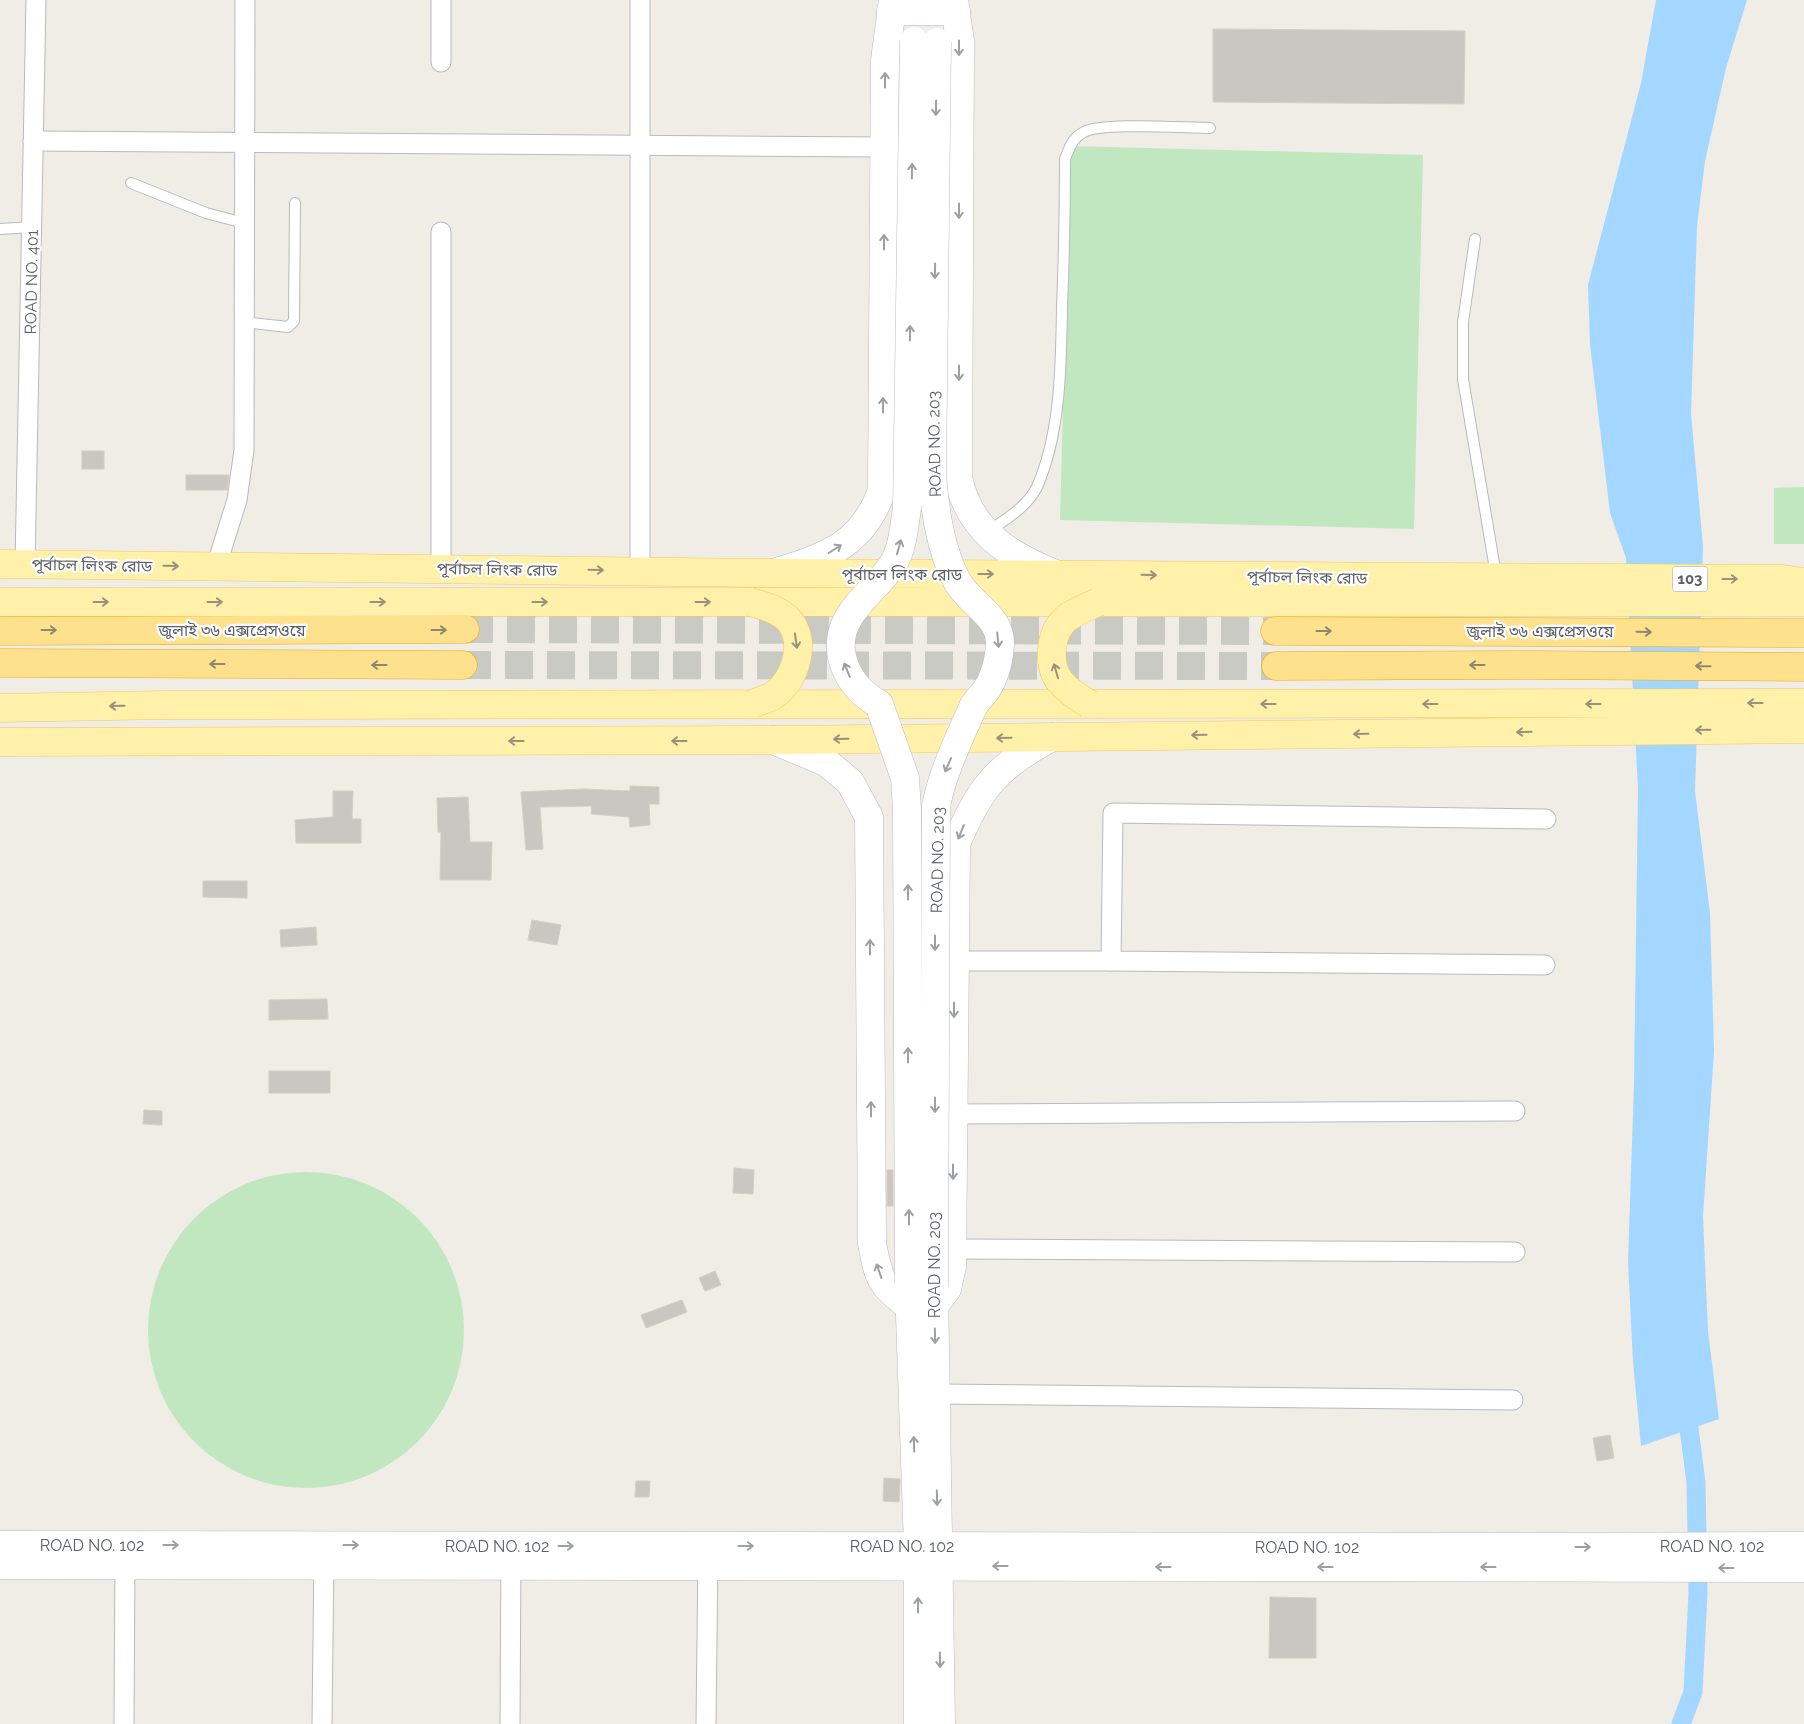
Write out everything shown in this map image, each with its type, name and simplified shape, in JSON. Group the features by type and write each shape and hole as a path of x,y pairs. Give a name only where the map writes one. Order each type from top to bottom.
{"highway":[{"name":"জুলাই ৩৬ এক্সপ্রেসওয়ে","path":"0,631 465,630"},
{"name":"জুলাই ৩৬ এক্সপ্রেসওয়ে","path":"1275,631 1804,634"},
{"name":"জুলাই ৩৬ এক্সপ্রেসওয়ে","path":"0,662 463,665"},
{"name":"জুলাই ৩৬ এক্সপ্রেসওয়ে","path":"1276,666 1804,667"}],"main road":[{"name":"পূর্বাচল লিংক রোড","path":"13,565 1496,579 1782,579 1804,582"},
{"path":"0,602 1804,602"},
{"path":"750,602 771,608 783,616 793,626 798,644 792,675 773,696 753,704"},
{"path":"1089,704 1071,694 1058,678 1052,657 1053,640 1061,623 1073,614 1098,602"},
{"path":"0,708 166,705 1804,704"},
{"path":"0,742 773,740 1804,729"}],"street":[{"name":"ROAD NO. 401","path":"13,565 32,227 36,0"},
{"path":"216,566 237,500 244,450 245,0"},
{"path":"441,0 441,62"},
{"path":"640,0 640,570"},
{"path":"774,573 810,562 836,550 855,535 872,515 882,490 885,60 925,5"},
{"name":"ROAD NO. 203","path":"925,5 934,508 944,546 957,581 973,602 988,613 996,625 1000,643 994,674 986,691 974,704 958,744 946,765 936,806 922,1296 936,1394 928,1556"},
{"name":"ROAD NO. 203","path":"925,5 960,41 958,478 963,498 971,514 986,533 1029,564 1058,575"},
{"name":"ROAD NO. 203","path":"926,42 907,508 900,546 894,562 863,602 849,616 842,634 841,650 845,670 856,687 865,696 879,704 905,778 922,1296 928,1556 941,1724"},
{"path":"33,141 885,147"},
{"path":"441,232 441,569"},
{"name":"ROAD NO. 203","path":"773,740 826,762 850,782 869,818 872,1244 877,1268 885,1288 922,1296 947,1289 952,1266 956,844 969,811 998,772 1019,755 1052,737"},
{"path":"1111,961 1113,813 1546,819"},
{"path":"954,961 1545,965"},
{"path":"954,1114 1516,1112"},
{"path":"952,1249 1515,1252"},
{"path":"936,1394 1513,1400"},
{"name":"ROAD NO. 102","path":"0,1545 125,1555 1536,1557 1788,1565 1804,1546"},
{"path":"124,1724 125,1555"},
{"name":"ROAD NO. 102","path":"0,1565 125,1555"},
{"path":"322,1724 324,1556"},
{"path":"510,1724 511,1556"},
{"path":"706,1724 708,1556"},
{"path":"918,1724 928,1556"}],"lane":[{"path":"986,533 1018,510 1036,488 1048,453 1054,421 1061,350 1065,159 1072,140 1086,131 1108,127 1210,128"},
{"path":"131,184 206,213 244,223"},
{"path":"243,322 288,327 294,321 295,203"},
{"path":"0,229 32,227"},
{"path":"1475,239 1463,322 1463,379 1496,579"}],"green space":[{"path":"1070,146 1423,155 1414,529 1060,520"},
{"path":"1804,487 1804,544 1774,544 1774,488"},
{"path":"290,1172 322,1172 352,1178 381,1190 407,1207 429,1229 446,1255 458,1284 464,1314 464,1346 458,1376 446,1405 429,1431 407,1453 381,1470 352,1482 322,1488 290,1488 260,1482 231,1470 205,1453 183,1431 166,1405 154,1376 148,1346 148,1314 154,1284 166,1255 183,1229 205,1207 231,1190 260,1178"}],"water":[{"path":"1656,0 1747,0 1726,68 1705,161 1697,226 1691,414 1703,546 1695,791 1710,913 1714,1051 1703,1217 1708,1331 1719,1419 1641,1446 1633,1362 1628,1262 1634,1083 1638,788 1626,558 1610,513 1590,344 1588,285 1641,83"}],"building":[{"path":"1213,29 1465,31 1464,104 1213,102"},
{"path":"82,451 104,451 104,469 82,469"},
{"path":"186,475 229,475 227,490 186,490"},
{"path":"630,786 659,787 659,804 649,804 650,825 630,827 629,817 591,814 592,806 540,807 543,849 526,850 521,792 584,789 630,791"},
{"path":"333,791 353,791 352,819 361,819 361,843 296,843 295,820 333,817"},
{"path":"468,797 470,842 492,842 491,880 440,880 441,832 438,832 437,798"},
{"path":"203,881 247,881 247,898 203,897"},
{"path":"532,920 561,925 557,945 528,940"},
{"path":"316,927 317,945 281,947 280,930"},
{"path":"327,999 328,1019 269,1020 269,1000"},
{"path":"269,1071 330,1071 330,1093 269,1093"},
{"path":"144,1110 162,1111 162,1125 143,1124"},
{"path":"734,1168 754,1170 753,1194 733,1193"},
{"path":"887,1170 893,1170 893,1206 887,1206"},
{"path":"715,1271 721,1285 705,1291 699,1278"},
{"path":"682,1300 687,1312 646,1328 641,1315"},
{"path":"1610,1435 1614,1458 1597,1461 1593,1438"},
{"path":"884,1478 900,1479 899,1502 883,1501"},
{"path":"636,1481 650,1481 649,1497 635,1497"},
{"path":"1270,1597 1316,1598 1316,1658 1269,1658"}],"waterway":[{"path":"1681,1724 1693,1692 1698,1594 1696,1482 1686,1406"}],"tunnel":[{"path":"465,629 1275,631"},
{"path":"463,665 1276,666"}]}
